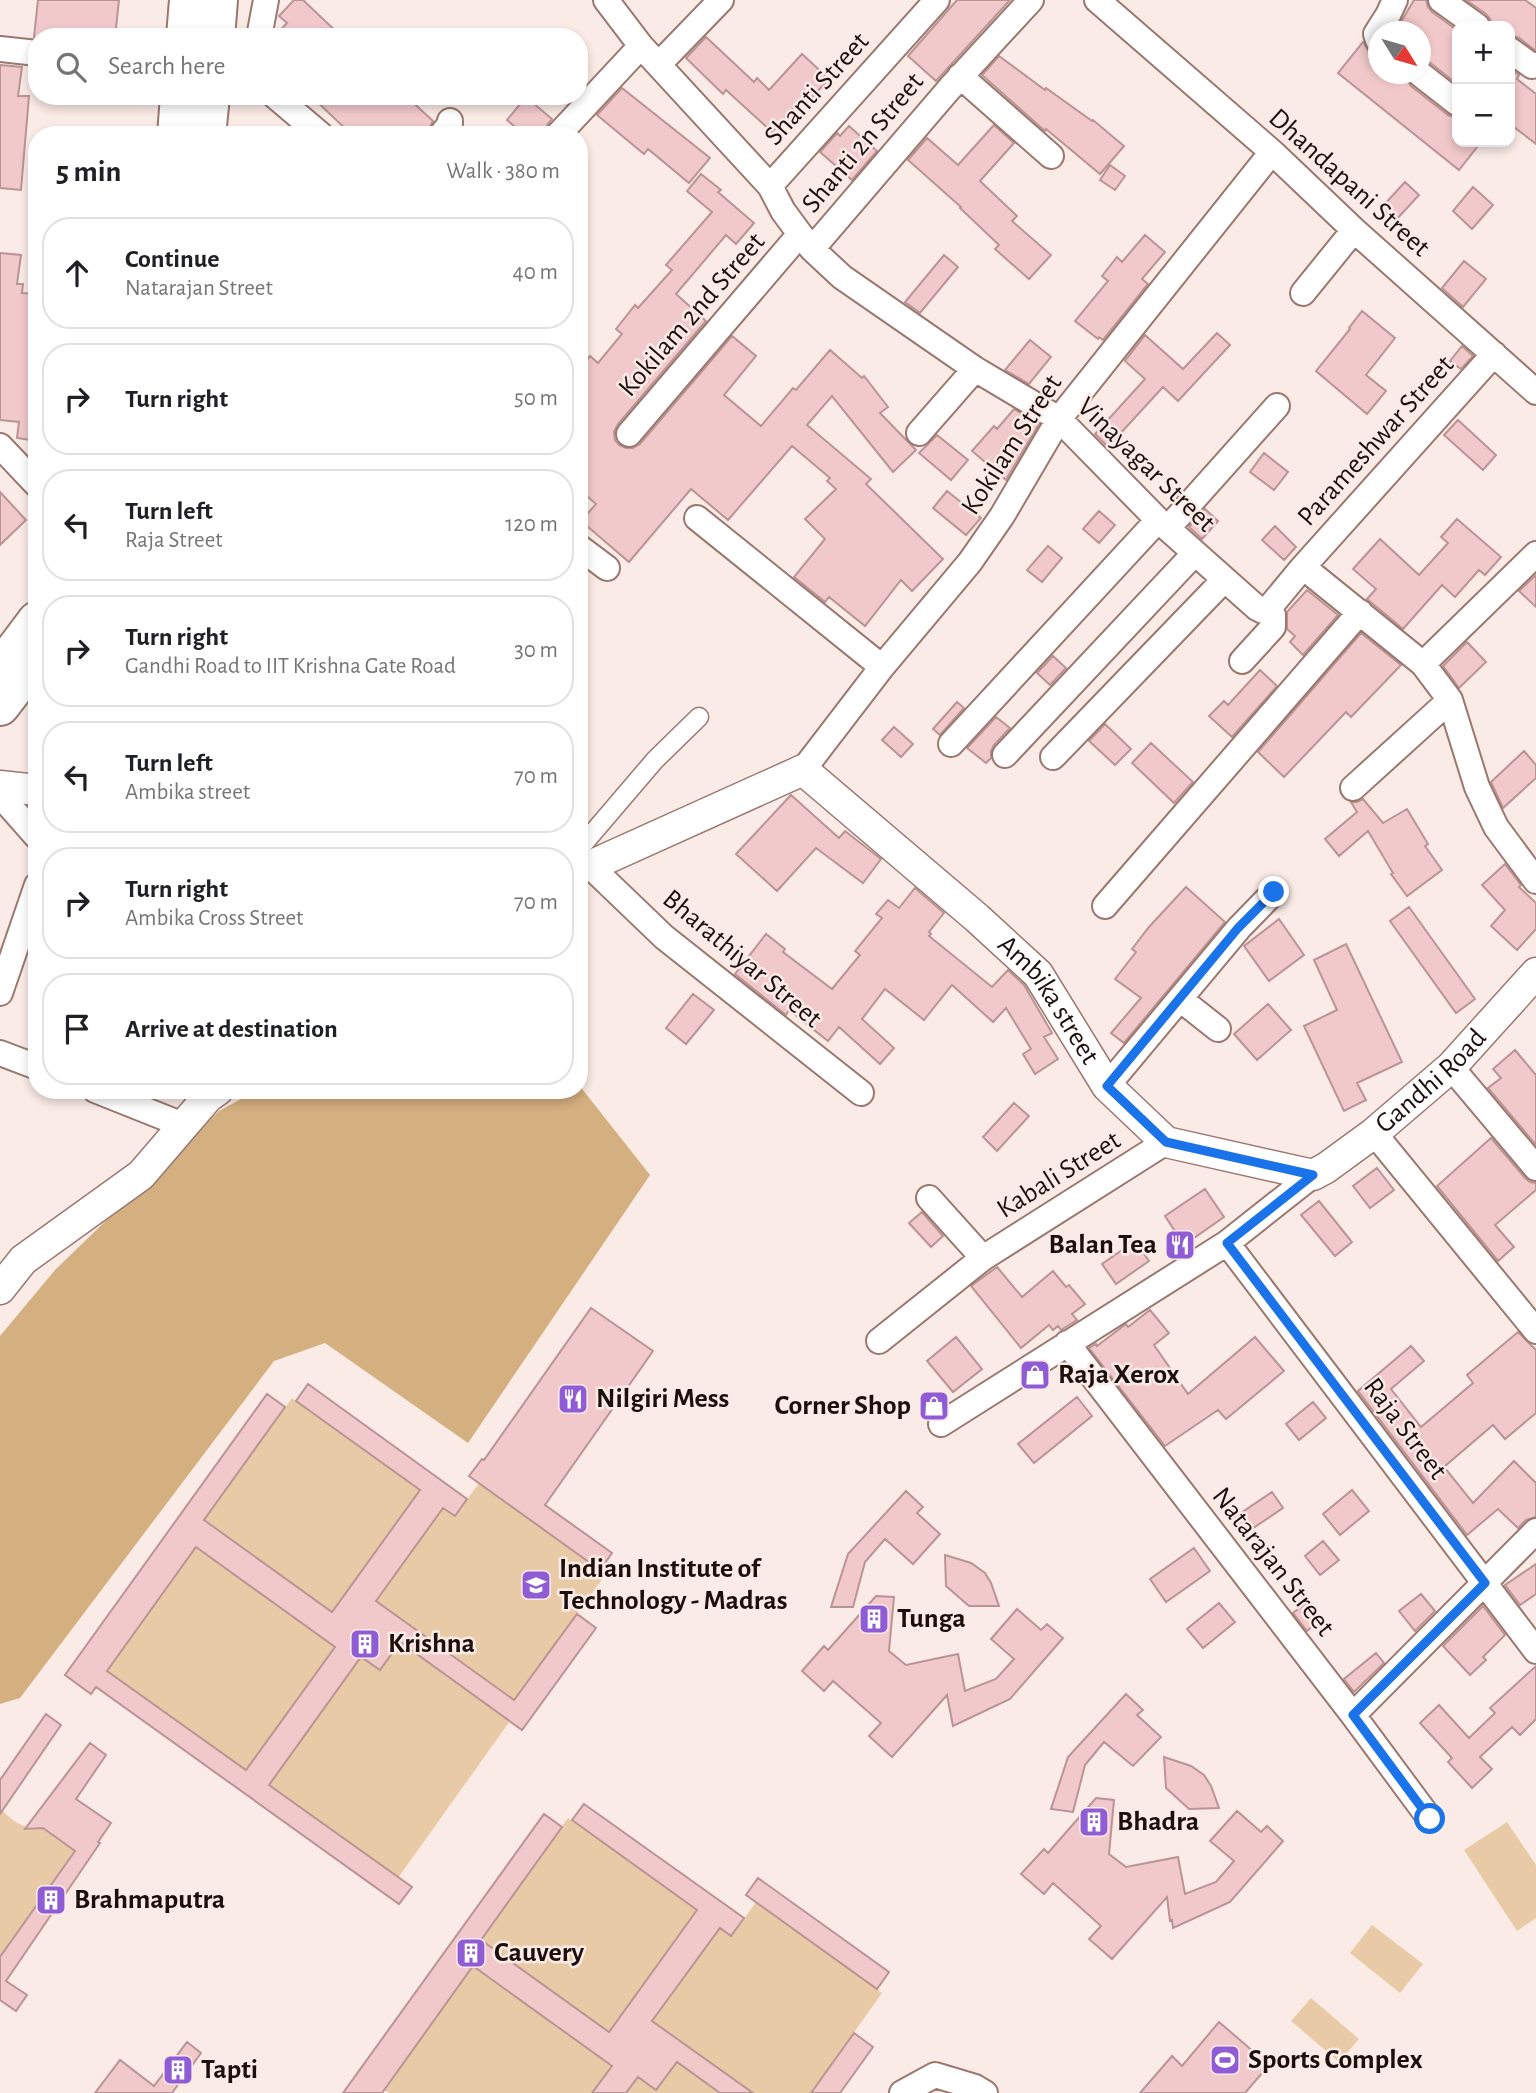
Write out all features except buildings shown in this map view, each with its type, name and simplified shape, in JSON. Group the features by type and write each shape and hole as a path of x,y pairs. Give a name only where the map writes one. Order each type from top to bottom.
{"main road":[{"path":"189,0 215,27"},
{"path":"178,126 179,105"},
{"path":"207,126 209,105"},
{"path":"0,670 28,633"},
{"path":"0,706 28,670"}],"street":[{"path":"261,28 266,0"},
{"name":"Vinayagar Street","path":"606,0 641,46 770,186 783,211 806,242 842,277 975,369 1059,419 1163,524 1224,580 1257,608 1263,611 1269,608"},
{"path":"659,64 721,0"},
{"name":"Shanti Street","path":"770,186 937,0"},
{"name":"Shanti 2n Street","path":"806,242 1031,0"},
{"name":"Dhandapani Street","path":"1097,0 1272,152 1354,230 1494,354 1533,383"},
{"path":"1384,21 1395,0"},
{"path":"1441,0 1470,21"},
{"path":"588,103 641,46"},
{"path":"0,49 28,52"},
{"path":"1515,54 1532,66 1536,65"},
{"name":"Shanti 2n Street","path":"960,76 1051,156"},
{"path":"1431,83 1452,99"},
{"path":"286,105 310,126"},
{"path":"566,126 586,105"},
{"name":"Kokilam Street","path":"803,770 882,667 970,562 1002,516 1059,419 1272,152"},
{"path":"1303,293 1354,230"},
{"name":"Kokilam 2nd Street","path":"629,434 806,242"},
{"name":"Parameshwar Street","path":"1303,567 1494,354"},
{"path":"919,433 975,369"},
{"path":"951,744 1277,406"},
{"path":"0,446 28,476"},
{"path":"697,518 882,667"},
{"path":"1005,755 1195,553"},
{"path":"588,554 607,568"},
{"path":"1423,664 1536,554"},
{"path":"1242,661 1273,626 1273,615 1269,608 1303,567 1423,664 1450,700 1477,787 1496,827 1536,881"},
{"path":"1053,757 1224,580"},
{"path":"1105,906 1360,612"},
{"path":"1353,788 1450,700"},
{"path":"588,853 655,760 699,716"},
{"path":"588,858 803,770"},
{"name":"Ambika street","path":"803,770 977,918 1038,974 1107,1086 1166,1142"},
{"path":"0,786 28,789"},
{"path":"0,795 28,827"},
{"name":"Bharathiyar Street","path":"588,865 664,937 860,1093"},
{"path":"1107,1086 1238,928 1274,892"},
{"path":"0,993 28,911"},
{"name":"Gandhi Road","path":"1313,1175 1374,1133 1451,1067 1536,973"},
{"path":"1180,999 1218,1029"},
{"path":"0,1053 28,1064"},
{"path":"1451,1067 1536,1168"},
{"path":"119,1099 183,1125"},
{"path":"0,1289 23,1260 141,1175 206,1099"},
{"path":"1374,1133 1536,1331"},
{"path":"1166,1142 1313,1175"},
{"name":"Kabali Street","path":"879,1341 983,1258 1166,1142"},
{"path":"941,1424 1227,1243 1313,1175"},
{"path":"929,1198 983,1258"},
{"name":"Raja Street","path":"1227,1243 1536,1651"},
{"name":"Natarajan Street","path":"1067,1343 1430,1819"},
{"path":"1353,1715 1536,1531"},
{"path":"902,2093 935,2075 975,2087 985,2093"}],"shaded area":[{"path":"588,1096 650,1175 468,1443 325,1343 274,1361 20,1698 0,1704 0,1336 55,1270 219,1111 241,1099 588,1099"},
{"path":"292,1398 420,1490 332,1612 204,1520"},
{"path":"479,1483 606,1574 514,1700 376,1601 443,1508 455,1516"},
{"path":"196,1547 335,1647 246,1770 107,1671"},
{"path":"400,1642 510,1721 398,1878 269,1785 361,1657 380,1670"},
{"path":"0,1808 26,1827 37,1829 39,1826 51,1834 58,1823 82,1840 0,1957"},
{"path":"568,1818 697,1910 609,2032 481,1940"},
{"path":"1507,1822 1536,1865 1536,1918 1517,1931 1464,1850"},
{"path":"756,1902 882,1993 811,2093 753,2093 652,2021 720,1928 732,1936"},
{"path":"1372,1925 1423,1964 1400,1993 1350,1953"},
{"path":"473,1966 612,2066 593,2093 389,2093 384,2090"},
{"path":"1311,1998 1359,2039 1339,2062 1291,2021"},
{"path":"677,2062 720,2093 626,2093 638,2077 656,2090"}],"place":[{"name":"Balan Tea","path":"1180,1245"},
{"name":"Raja Xerox","path":"1035,1375"},
{"name":"Nilgiri Mess","path":"573,1399"},
{"name":"Corner Shop","path":"934,1406"},
{"name":"Indian Institute of Technology - Madras","path":"536,1585"},
{"name":"Tunga","path":"874,1619"},
{"name":"Krishna","path":"365,1644"},
{"name":"Bhadra","path":"1094,1822"},
{"name":"Brahmaputra","path":"51,1900"},
{"name":"Cauvery","path":"471,1953"},
{"name":"Sports Complex","path":"1225,2060"},
{"name":"Tapti","path":"178,2070"}],"route":[{"path":"1274,892 1238,928 1107,1086 1166,1142 1313,1175 1227,1243 1485,1583 1353,1715 1430,1819"}]}
